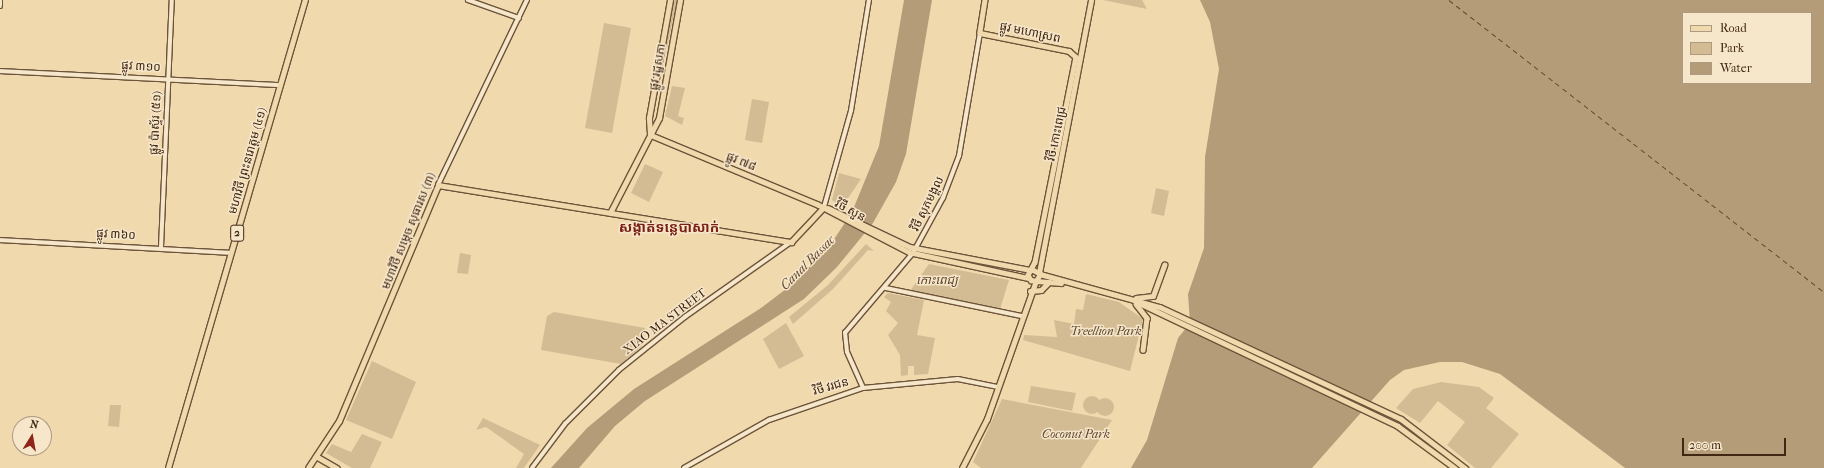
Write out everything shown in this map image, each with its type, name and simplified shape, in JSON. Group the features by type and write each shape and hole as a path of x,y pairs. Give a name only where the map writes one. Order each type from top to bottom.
{"main road":[{"name":"មហាវិថី ព្រះនរោត្តម (៤១)","path":"169,467 305,0"},
{"name":"ផ្លូវ រដ្ឋសភា","path":"651,136 649,118 670,0"},
{"name":"ផ្លូវ រដ្ឋសភា","path":"610,213 651,136 658,118 680,0"},
{"name":"វិថី សុភមង្គល","path":"980,33 985,0"},
{"name":"វិថី កោះពេជ្រ","path":"1036,281 1039,273 1091,0"},
{"name":"ផ្លូវ មហោស្រព","path":"980,33 1075,54"},
{"name":"វិថី កោះពេជ្រ","path":"1029,278 1032,270 1075,54"},
{"name":"ផ្លូវ ៧៨","path":"651,136 824,207"},
{"path":"438,185 791,242"},
{"name":"មហាវិថី សម្តេច សុធារស (៣)","path":"308,468 339,421 438,185"},
{"name":"វិថី សួន","path":"824,207 913,253 1029,278 1036,281"},
{"name":"XIAO MA STREET","path":"791,242 824,207"},
{"name":"វិថី សួន","path":"876,233 917,248 1032,270 1039,273"},
{"path":"1128,298 1153,296 1164,265"},
{"path":"1039,273 1065,283 1128,298 1164,309 1394,416 1421,432 1466,468"},
{"path":"1029,278 1030,291"},
{"path":"962,468 980,433 998,387 1030,291 1036,281 1065,283"},
{"path":"1030,291 1041,290 1049,282"},
{"path":"1128,298 1162,316 1391,422 1455,468"},
{"path":"1128,298 1147,316 1143,350"},
{"path":"316,456 336,468"}],"street":[{"path":"0,0 0,6"},
{"name":"ផ្លូវ ប៉ាស្ទ័រ (៥១)","path":"161,247 172,0"},
{"path":"468,0 519,18"},
{"name":"មហាវិថី សម្តេច សុធារស (៣)","path":"438,185 527,0"},
{"path":"824,207 851,111 869,0"},
{"name":"វិថី សុភមង្គល","path":"863,388 847,352 845,333 886,288 917,248 957,162 980,33"},
{"name":"ផ្លូវ ៣១០","path":"0,71 168,78 280,86"},
{"name":"ផ្លូវ ៣៦០","path":"0,240 161,247 231,253"},
{"name":"XIAO MA STREET","path":"532,468 565,424 619,370 685,317 791,242"},
{"path":"886,288 1021,316"},
{"name":"វិថី វរជន","path":"684,468 768,420 863,388 958,379 998,387"}],"green space":[{"path":"673,0 677,0 667,48 666,46"},
{"path":"1103,0 1142,0 1147,9"},
{"path":"604,23 631,28 612,133 585,128"},
{"path":"672,86 685,88 678,116 684,118 682,125 665,116"},
{"path":"752,99 769,102 762,143 745,140"},
{"path":"645,164 663,172 649,202 631,193"},
{"path":"839,173 861,179 842,207 832,200"},
{"path":"1156,188 1169,191 1164,216 1151,213"},
{"path":"866,244 874,251 868,250 833,289 793,324 789,317 828,285"},
{"path":"460,253 471,255 468,274 457,273"},
{"name":"កោះពេជ្យ","path":"929,264 1009,280 1000,309 910,291"},
{"path":"888,293 924,300 917,335 935,338 928,374 914,375 914,366 908,366 908,375 901,376 900,355 888,335 898,323 886,311 891,302 884,297"},
{"name":"Treellion Park","path":"1086,294 1119,302 1143,319 1130,371 1023,340 1024,335 1057,337 1054,320 1074,324 1076,309 1083,310"},
{"path":"554,312 645,328 642,346 621,364 541,350 547,316"},
{"path":"786,323 804,356 779,369 763,339"},
{"path":"372,361 416,382 392,439 346,420"},
{"path":"1441,382 1479,387 1494,398 1486,408 1519,434 1491,468 1475,468 1447,445 1465,422 1438,401 1420,423 1396,408 1413,389"},
{"path":"1031,386 1076,393 1072,411 1028,402"},
{"path":"1092,396 1098,399 1101,405 1098,411 1092,414 1086,411 1083,405 1086,399"},
{"path":"1105,398 1111,401 1114,407 1111,413 1105,416 1099,413 1096,407 1099,401"},
{"name":"Coconut Park","path":"1002,399 1112,420 1081,468 981,468 973,462"},
{"path":"110,405 121,405 119,427 108,426"},
{"path":"483,418 540,445 524,468 516,468 524,454 486,427 476,430"},
{"path":"362,434 382,442 370,468 352,468 326,453 332,444 351,452"}],"water":[{"path":"904,0 932,0 906,154 896,182 873,223 837,267 804,299 645,401 615,426 579,468 551,468 587,428 634,389 761,308 790,286 831,244 852,212 879,146"},
{"path":"1200,0 1824,0 1824,468 1625,468 1500,374 1462,362 1440,362 1404,370 1390,380 1312,468 1131,468 1147,440 1178,338 1190,323 1188,294 1204,248 1205,157 1219,69 1210,22"}],"pier":[{"path":"1190,318 1370,402 1363,412 1185,329"}],"ferry route":[{"path":"1449,0 1824,292"}],"district":[{"name":"សង្កាត់ទន្លេបាសាក់","path":"669,228"}],"water label":[{"name":"Canal Bassac","path":"808,263"}]}
